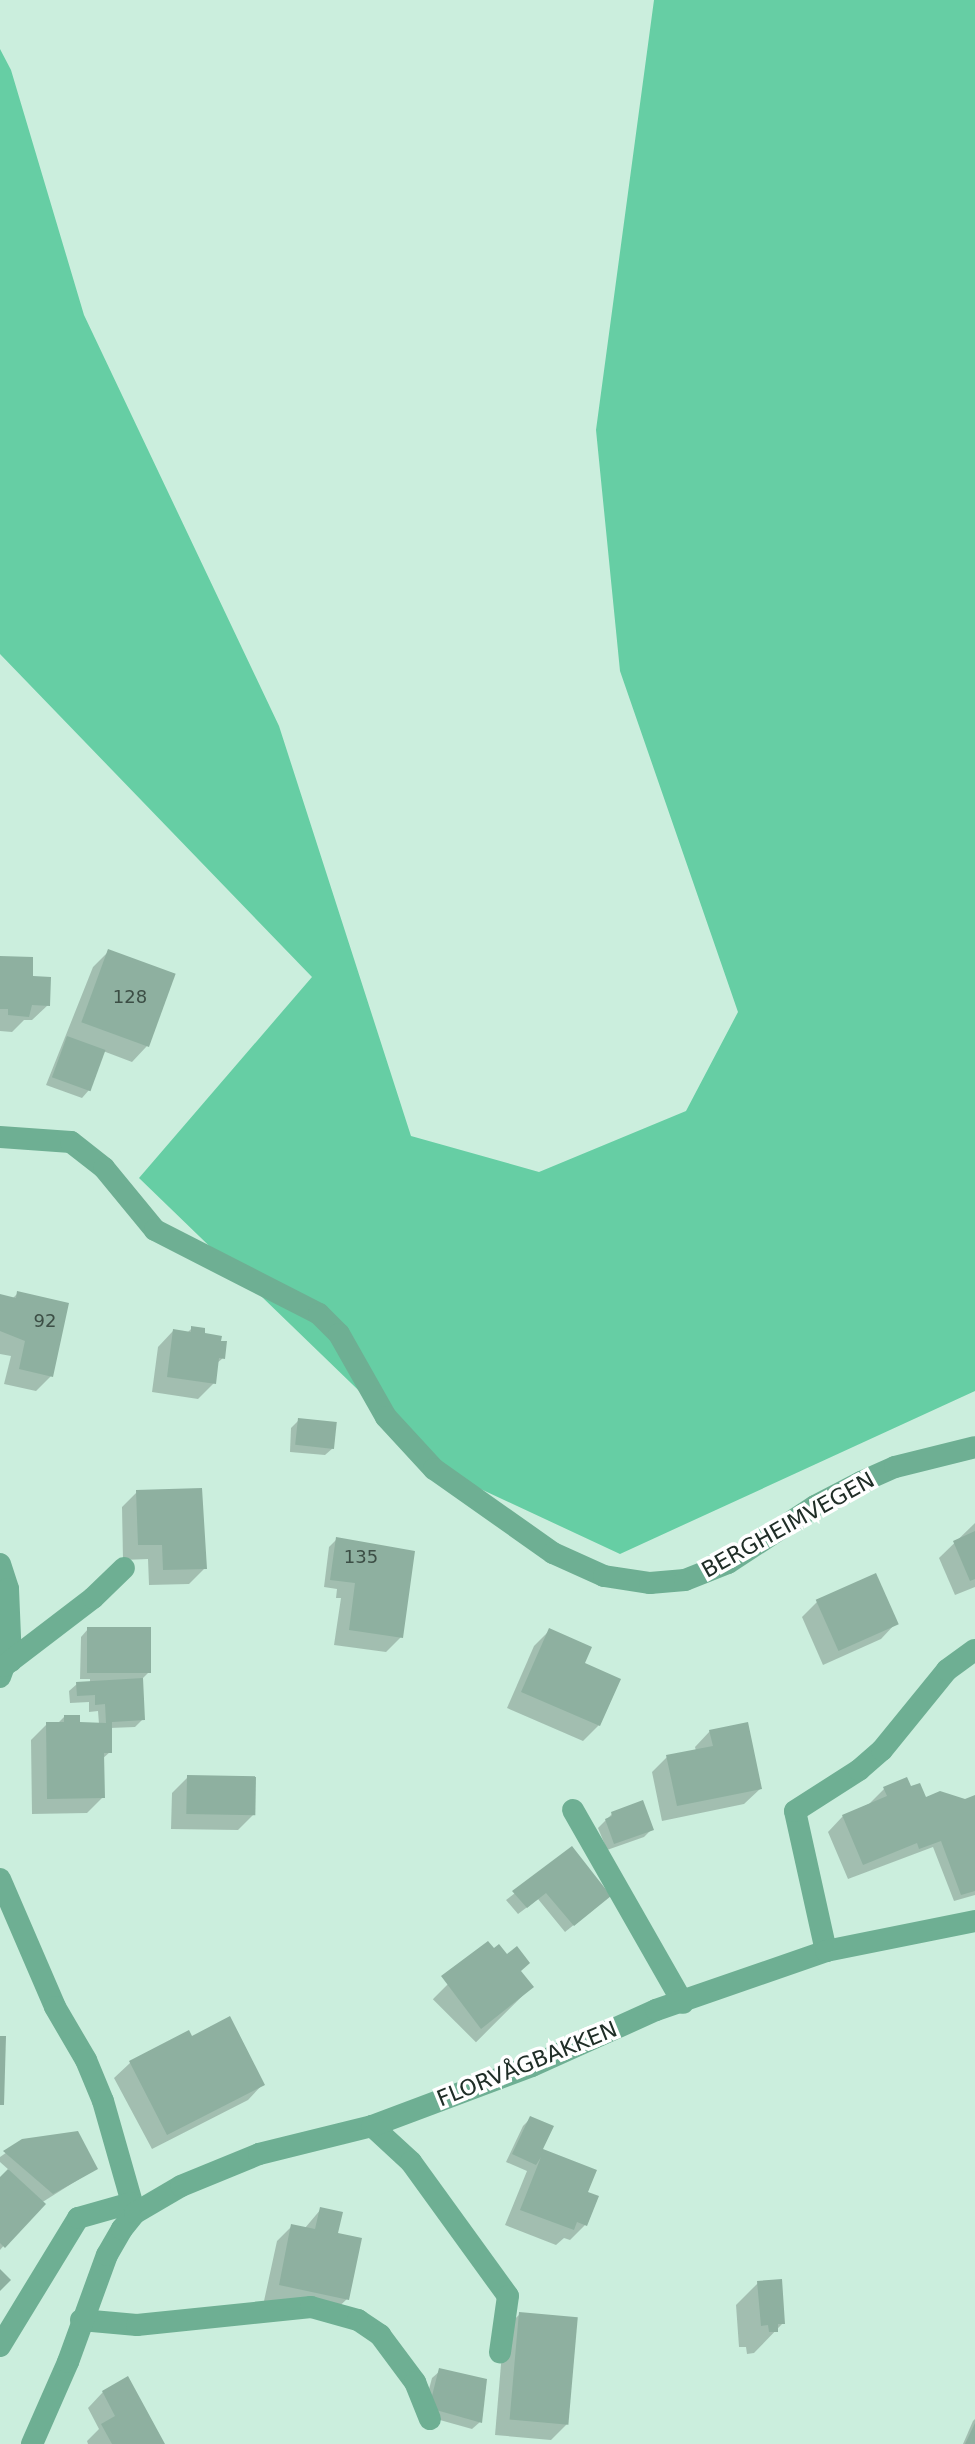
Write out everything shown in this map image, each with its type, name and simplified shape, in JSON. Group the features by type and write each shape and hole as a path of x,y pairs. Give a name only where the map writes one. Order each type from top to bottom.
{"street":[{"name":"BERGHEIMVEGEN","path":"0,1137 71,1142 104,1168 155,1230 319,1314 339,1334 386,1417 434,1469 553,1553 604,1576 650,1583 685,1580 728,1563 815,1506 861,1482 895,1467 975,1447"},
{"path":"0,1564 8,1589 5,1669"},
{"path":"5,1669 93,1598 124,1568"},
{"path":"826,1951 795,1811 859,1770 882,1750 947,1670 975,1650"},
{"path":"573,1810 683,2003"},
{"path":"0,1879 55,2007 86,2060 103,2101 133,2208"},
{"name":"FLORVÅGBAKKEN","path":"0,2346 78,2218 133,2208 239,2161 372,2126 532,2066 656,2010 826,1951 975,1921"},
{"path":"372,2126 411,2162 508,2296 500,2352"},
{"name":"FLORVÅGBAKKEN","path":"32,2444 68,2362 107,2255 133,2208"},
{"path":"81,2320 137,2325 253,2311 311,2307 323,2310 358,2320 380,2335 415,2382 430,2419"}],"green space":[{"path":"654,0 975,0 975,1391 620,1554 442,1471 139,1178 312,977 0,654 0,49 11,70 84,315 279,726 411,1136 539,1172 686,1111 738,1012 620,671 596,430"}],"building":[{"path":"108,949 176,974 149,1047 81,1022"},
{"path":"0,956 33,957 33,976 51,977 50,1006 32,1005 29,1017 8,1015 8,1009 0,1009"},
{"path":"67,1036 106,1050 90,1091 52,1077"},
{"path":"17,1291 69,1303 53,1377 19,1369 25,1341 0,1331 0,1294 16,1298"},
{"path":"191,1326 205,1328 205,1333 222,1336 221,1341 227,1341 225,1359 219,1358 216,1384 167,1377 173,1329 191,1332"},
{"path":"298,1418 337,1422 334,1449 295,1445"},
{"path":"202,1488 207,1569 163,1570 162,1545 138,1545 136,1490"},
{"path":"975,1531 975,1579 970,1581 953,1541"},
{"path":"336,1537 415,1551 403,1638 349,1630 355,1583 330,1580"},
{"path":"876,1573 899,1624 838,1651 816,1600"},
{"path":"87,1627 151,1627 151,1673 87,1673"},
{"path":"549,1628 592,1647 585,1663 621,1679 600,1726 521,1692"},
{"path":"143,1678 145,1720 112,1722 112,1753 104,1753 105,1798 47,1799 46,1722 64,1722 64,1715 80,1715 80,1722 106,1723 105,1704 95,1705 95,1695 77,1696 76,1682"},
{"path":"748,1722 762,1789 677,1806 666,1755 713,1746 709,1730"},
{"path":"187,1775 256,1776 255,1815 186,1814"},
{"path":"907,1777 911,1786 920,1783 926,1797 940,1791 965,1799 975,1795 975,1891 961,1895 941,1841 919,1849 917,1843 863,1865 842,1815 887,1796 883,1787"},
{"path":"643,1800 654,1830 614,1844 605,1819 612,1816 611,1812"},
{"path":"572,1846 611,1896 574,1926 546,1893 527,1908 512,1891"},
{"path":"488,1941 494,1948 499,1944 507,1954 517,1946 530,1963 521,1971 534,1987 481,2029 441,1976"},
{"path":"230,2016 265,2085 167,2135 129,2061 189,2030 192,2036"},
{"path":"0,2036 6,2036 4,2105 0,2105"},
{"path":"530,2116 554,2126 543,2149 597,2170 588,2192 599,2196 587,2226 577,2222 574,2230 520,2210 541,2157 536,2165 512,2154"},
{"path":"78,2131 98,2169 53,2194 3,2151 22,2139"},
{"path":"8,2169 46,2204 5,2248 0,2243 0,2177"},
{"path":"320,2207 343,2212 338,2233 362,2238 349,2300 279,2285 291,2224 315,2229"},
{"path":"0,2269 11,2280 0,2291"},
{"path":"782,2279 785,2324 778,2324 778,2332 769,2332 768,2325 761,2326 757,2281"},
{"path":"519,2312 578,2317 568,2425 510,2420"},
{"path":"439,2368 487,2379 482,2423 429,2408"},
{"path":"128,2376 165,2444 112,2444 101,2424 115,2416 102,2391"},
{"path":"975,2423 975,2444 965,2444"}]}
